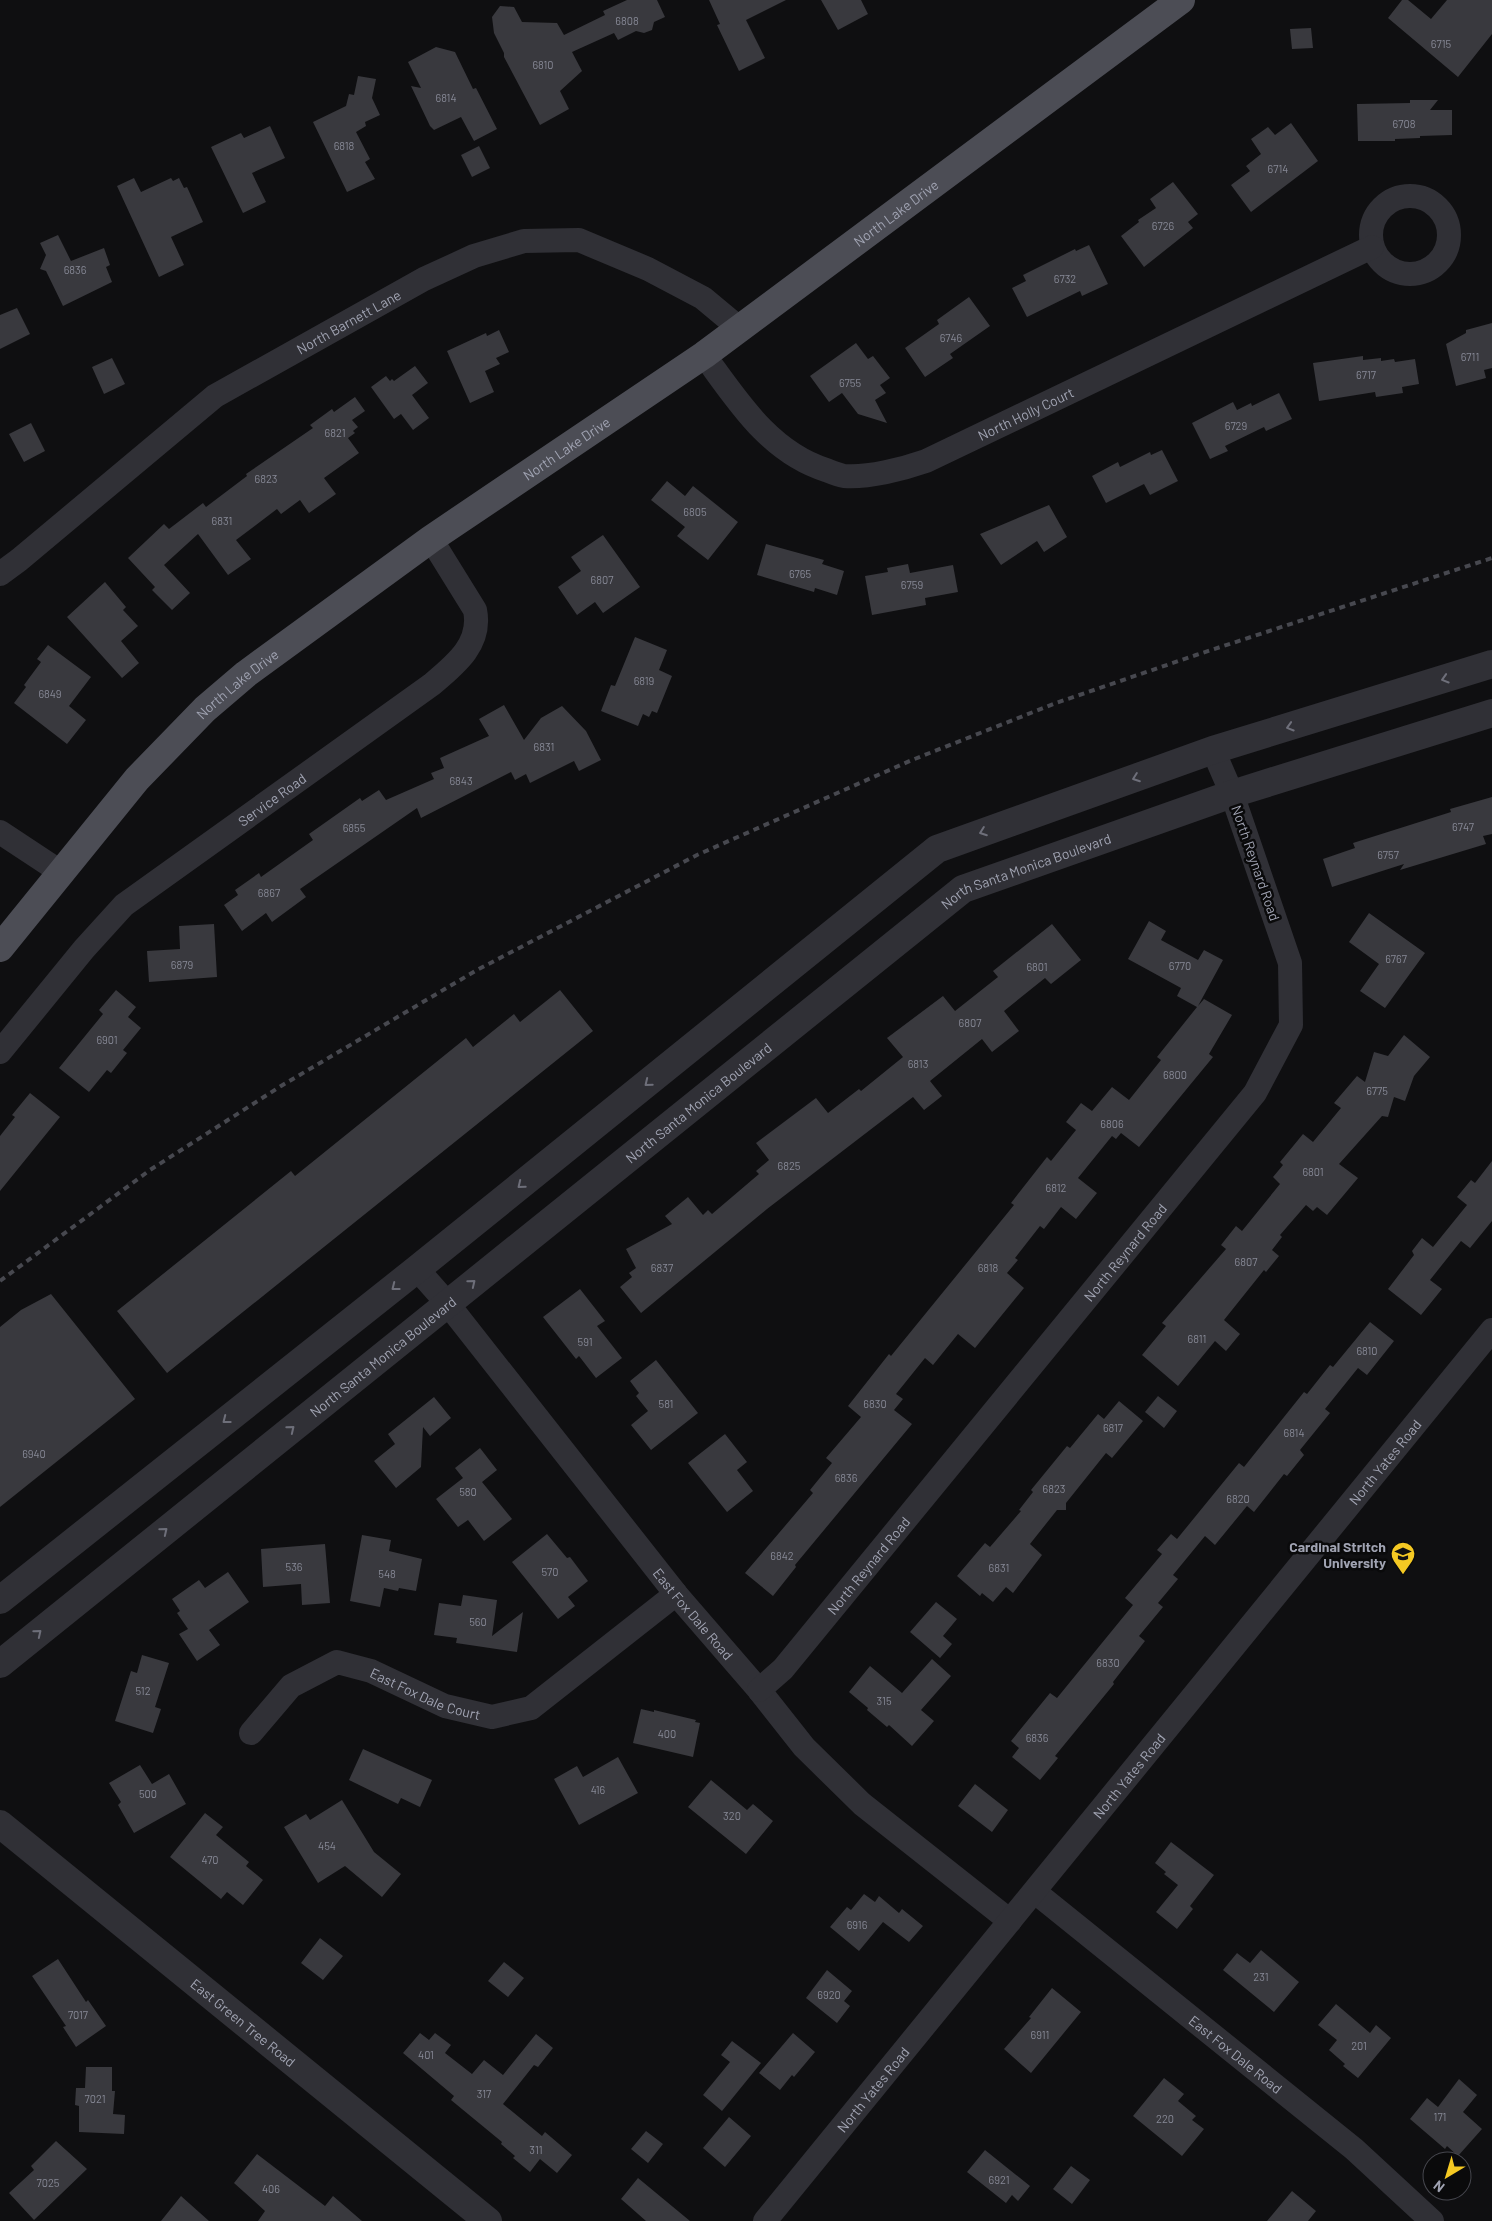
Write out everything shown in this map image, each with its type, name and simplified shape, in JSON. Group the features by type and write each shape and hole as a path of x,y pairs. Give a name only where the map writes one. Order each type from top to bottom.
{"main road":[{"name":"North Lake Drive","path":"0,948 137,779 221,694 432,539 704,355 1181,0"}],"street":[{"name":"North Barnett Lane","path":"0,574 215,396 424,279 474,256 524,241 579,240 648,269 703,298 739,328"},
{"name":"North Holly Court","path":"704,355 764,432 779,446 809,465 843,476 897,471 926,462 1372,246"},
{"name":"Service Road","path":"0,1052 84,949 124,905 431,685 464,655 475,636 478,622 475,610 432,539"},
{"path":"0,1600 417,1269 937,849 1213,750 1492,664"},
{"name":"North Santa Monica Boulevard","path":"0,1664 963,889 1232,794 1492,713"},
{"name":"North Reynard Road","path":"759,1690 783,1669 1255,1092 1291,1025 1290,962 1232,794 1213,750"},
{"path":"0,832 62,872"},
{"name":"East Fox Dale Road","path":"417,1269 447,1303 676,1594 759,1690 804,1747 862,1804 1010,1921"},
{"name":"North Yates Road","path":"765,2221 1492,1330"},
{"name":"East Fox Dale Court","path":"252,1733 291,1686 337,1662 371,1671 445,1706 492,1716 531,1708 676,1594"},
{"name":"East Green Tree Road","path":"0,1824 488,2221"},
{"name":"East Fox Dale Road","path":"1035,1892 1354,2149 1432,2221"}],"building":[{"path":"627,0 657,0 665,17 654,22 652,30 644,33 636,31 618,40 614,33 572,52 582,71 560,91 569,109 540,125 504,57 504,53 494,33 492,17 500,6 514,7 522,22 557,23 564,35 605,15 603,11"},
{"path":"709,0 786,0 746,20 765,58 739,71 717,25 720,24"},
{"path":"821,0 861,0 868,14 838,30"},
{"path":"1402,0 1408,0 1431,19 1447,0 1492,0 1492,34 1458,77 1388,18"},
{"path":"1311,28 1313,48 1292,49 1290,29"},
{"path":"436,47 455,52 473,89 476,88 497,129 474,141 461,117 434,130 430,126 411,86 421,88 408,62"},
{"path":"358,76 376,79 372,98 380,115 365,122 366,126 356,132 370,159 365,162 375,179 347,192 313,122 346,106 349,94 354,95"},
{"path":"1410,100 1438,100 1430,110 1452,110 1452,135 1420,136 1420,138 1395,139 1395,141 1358,141 1357,104 1410,103"},
{"path":"1291,123 1318,161 1251,212 1231,185 1250,171 1246,166 1261,154 1251,139 1268,127 1275,135"},
{"path":"270,126 285,158 252,173 266,202 243,213 211,147 241,133 244,138"},
{"path":"479,146 490,168 472,177 461,155"},
{"path":"134,178 141,192 171,178 173,181 179,178 184,188 187,187 203,222 171,237 184,265 159,277 117,186"},
{"path":"1173,182 1198,214 1188,222 1193,228 1144,267 1121,236 1139,222 1138,220 1156,208 1150,199"},
{"path":"58,235 71,261 104,248 110,265 106,267 112,282 63,306 46,271 40,269 46,255 40,243"},
{"path":"1089,245 1108,284 1082,296 1080,291 1027,317 1012,288 1026,281 1023,275 1075,249 1076,251"},
{"path":"969,297 990,326 950,354 953,358 925,377 905,348 939,324 937,320"},
{"path":"17,308 30,334 0,349 0,315"},
{"path":"1492,323 1492,368 1484,370 1486,378 1456,386 1446,344 1466,333 1466,330"},
{"path":"499,330 509,352 496,358 500,364 485,371 494,392 470,403 447,351 486,333 487,336"},
{"path":"856,343 868,359 873,356 890,378 880,385 886,393 875,400 887,423 858,414 842,393 829,402 810,376"},
{"path":"1363,356 1363,360 1381,358 1381,361 1394,359 1395,362 1415,359 1419,384 1402,387 1403,393 1376,397 1375,392 1319,401 1313,363"},
{"path":"112,358 125,384 104,394 92,367"},
{"path":"415,366 428,383 412,395 429,418 413,430 401,414 394,419 371,387 386,376 390,381 392,379 394,381"},
{"path":"1279,393 1292,419 1266,431 1264,427 1225,446 1228,451 1210,459 1192,423 1233,402 1237,410 1251,403 1252,406"},
{"path":"355,397 365,411 352,420 358,427 353,431 355,433 348,438 359,453 324,478 336,494 309,513 300,500 281,514 277,509 236,540 251,559 228,575 198,534 164,565 190,593 172,610 152,590 155,587 128,558 164,524 169,529 203,503 206,507 247,476 246,474 313,428 310,425 332,409 334,412"},
{"path":"31,423 45,451 24,462 9,434"},
{"path":"1162,450 1178,481 1150,495 1144,484 1106,503 1092,476 1118,462 1120,467 1150,452 1151,455"},
{"path":"667,481 685,496 693,486 738,522 708,560 677,536 685,527 651,500"},
{"path":"1049,505 1067,537 1044,552 1037,541 1001,565 980,534"},
{"path":"603,535 640,587 603,613 595,602 577,615 558,587 581,571 571,557"},
{"path":"766,544 824,560 822,564 844,571 837,595 815,588 814,592 757,575"},
{"path":"908,564 910,573 953,565 958,592 925,598 926,605 872,615 865,576 888,572 887,568"},
{"path":"105,582 126,607 123,610 138,626 121,641 139,663 122,678 67,617"},
{"path":"635,637 667,650 659,670 672,676 657,713 652,711 649,717 643,714 638,726 601,711 611,685 615,686"},
{"path":"48,645 91,677 69,706 86,720 67,744 14,703 26,687 24,685 41,662 37,659"},
{"path":"504,705 524,740 541,718 562,706 586,731 601,760 579,771 574,761 530,783 526,774 515,780 511,772 421,818 417,808 300,889 306,897 272,922 266,913 242,931 224,905 238,895 235,890 259,873 261,877 313,840 309,834 360,798 362,801 379,790 386,800 434,779 431,773 444,768 440,758 489,736 479,719"},
{"path":"1492,797 1492,834 1483,836 1486,844 1400,870 1404,864 1332,887 1323,859 1355,848 1353,843 1451,812 1450,809"},
{"path":"1369,913 1425,953 1385,1008 1360,991 1379,964 1349,942"},
{"path":"1149,921 1166,931 1161,940 1198,960 1204,950 1223,960 1198,1006 1204,999 1232,1015 1209,1054 1213,1057 1139,1147 1121,1133 1116,1139 1112,1136 1078,1178 1097,1193 1076,1219 1061,1207 1044,1229 1040,1226 1015,1258 1018,1260 1007,1273 1024,1288 975,1348 958,1334 933,1365 925,1358 896,1394 903,1399 894,1410 912,1424 795,1565 796,1567 773,1596 745,1573 813,1493 810,1490 832,1463 826,1458 861,1417 848,1406 1014,1205 1011,1203 1047,1157 1051,1161 1076,1130 1066,1122 1081,1103 1092,1111 1112,1087 1129,1100 1161,1060 1157,1057 1197,1007 1177,996 1181,988 1128,959"},
{"path":"214,924 217,977 149,982 147,951 180,949 179,926"},
{"path":"1052,924 1081,960 1051,984 1045,978 1004,1011 1019,1031 992,1052 982,1039 930,1081 942,1096 924,1110 913,1097 767,1209 641,1313 620,1287 632,1277 629,1273 636,1268 626,1249 672,1224 665,1216 688,1197 703,1215 708,1210 712,1214 759,1174 756,1171 769,1160 756,1143 816,1098 828,1113 859,1089 861,1091 903,1057 887,1038 943,996 955,1011 998,977 993,971"},
{"path":"116,990 136,1007 128,1017 141,1028 123,1050 127,1053 111,1073 107,1070 89,1092 59,1068 103,1014 99,1010"},
{"path":"560,990 593,1031 167,1373 117,1311 291,1171 295,1176 466,1038 473,1047 514,1014 520,1022"},
{"path":"1404,1035 1430,1057 1414,1076 1405,1101 1394,1097 1388,1117 1382,1116 1339,1164 1358,1178 1327,1215 1317,1207 1313,1211 1306,1205 1280,1235 1282,1237 1272,1250 1279,1256 1266,1272 1264,1270 1224,1320 1240,1334 1226,1351 1215,1341 1178,1386 1142,1355 1166,1326 1162,1323 1226,1249 1221,1245 1236,1226 1242,1231 1280,1184 1273,1177 1283,1165 1280,1162 1303,1134 1313,1142 1341,1108 1334,1103 1357,1076 1365,1082 1374,1052 1388,1056"},
{"path":"30,1093 60,1117 0,1191 0,1136 15,1117 12,1115"},
{"path":"1492,1161 1492,1221 1470,1248 1461,1241 1430,1280 1442,1289 1421,1315 1388,1289 1414,1255 1412,1251 1422,1238 1433,1247 1467,1205 1457,1197 1471,1180 1475,1183"},
{"path":"580,1289 605,1321 597,1326 622,1358 596,1378 579,1356 576,1359 543,1317"},
{"path":"51,1294 135,1399 0,1507 0,1327 21,1310"},
{"path":"1370,1322 1394,1341 1367,1375 1358,1368 1325,1409 1330,1413 1300,1450 1304,1455 1287,1476 1284,1474 1254,1512 1247,1506 1215,1545 1205,1536 1173,1575 1178,1579 1158,1603 1163,1607 1139,1636 1145,1641 1113,1682 1114,1684 1055,1756 1058,1758 1040,1780 1012,1757 1019,1748 1011,1741 1050,1693 1057,1698 1133,1605 1125,1598 1162,1554 1157,1550 1171,1534 1177,1539 1239,1463 1244,1467 1304,1392 1307,1394 1330,1365 1333,1367"},
{"path":"656,1360 698,1413 651,1450 631,1425 648,1411 636,1396 639,1393 630,1381"},
{"path":"1158,1396 1177,1411 1164,1428 1145,1412"},
{"path":"434,1397 451,1418 430,1436 423,1427 421,1467 396,1488 374,1461 395,1444 388,1434"},
{"path":"1119,1401 1143,1421 1112,1458 1106,1453 1066,1503 1066,1510 1057,1510 1030,1544 1042,1555 1013,1593 1006,1587 993,1602 982,1593 980,1596 957,1576 985,1543 990,1547 1021,1511 1019,1510 1033,1492 1031,1490 1067,1446 1070,1448 1098,1414 1104,1419"},
{"path":"725,1434 747,1462 737,1470 753,1491 727,1512 688,1463"},
{"path":"480,1448 497,1470 482,1482 512,1519 484,1541 468,1520 458,1527 436,1499 463,1478 455,1468"},
{"path":"547,1534 567,1558 570,1557 588,1581 568,1597 575,1606 558,1619 512,1562"},
{"path":"362,1535 391,1540 389,1551 422,1559 416,1591 399,1588 398,1591 384,1588 380,1607 350,1601"},
{"path":"325,1544 330,1603 302,1605 301,1584 263,1587 261,1549"},
{"path":"228,1572 249,1602 209,1630 220,1645 197,1661 179,1634 188,1629 177,1613 180,1611 172,1599 199,1580 205,1588"},
{"path":"463,1595 497,1600 492,1636 523,1612 517,1652 456,1643 457,1638 434,1635 439,1603 461,1606"},
{"path":"936,1602 957,1619 943,1636 952,1644 940,1658 910,1632"},
{"path":"142,1655 169,1663 155,1707 161,1709 153,1733 115,1721 131,1671 137,1673"},
{"path":"932,1659 951,1676 921,1710 934,1721 912,1746 889,1725 887,1727 867,1710 868,1708 849,1692 870,1666 902,1693"},
{"path":"641,1709 654,1712 654,1710 696,1720 695,1722 700,1723 693,1757 633,1743"},
{"path":"363,1749 432,1780 420,1807 401,1798 398,1804 349,1780"},
{"path":"618,1757 638,1793 579,1825 554,1779 577,1766 583,1777"},
{"path":"140,1765 152,1784 169,1774 186,1804 134,1833 118,1805 121,1802 109,1783"},
{"path":"711,1780 747,1810 753,1804 773,1821 746,1854 688,1807"},
{"path":"975,1784 1008,1810 992,1832 958,1806"},
{"path":"342,1800 374,1852 401,1874 382,1897 345,1866 318,1883 284,1827 306,1814 310,1820"},
{"path":"205,1813 223,1827 216,1835 249,1862 246,1866 263,1880 243,1905 227,1892 221,1899 170,1857"},
{"path":"1171,1842 1214,1875 1190,1906 1193,1909 1177,1929 1156,1912 1178,1885 1164,1874 1166,1872 1155,1863"},
{"path":"864,1894 875,1902 879,1896 899,1913 902,1909 923,1926 909,1942 883,1922 859,1951 830,1927 847,1907 851,1910"},
{"path":"320,1938 343,1956 323,1980 301,1963"},
{"path":"1261,1950 1299,1982 1274,2012 1223,1970 1237,1953 1250,1963"},
{"path":"58,1959 86,2002 88,2000 106,2026 76,2047 63,2027 66,2026 32,1976"},
{"path":"504,1962 524,1978 508,1997 488,1981"},
{"path":"827,1970 852,1991 844,2001 850,2006 837,2023 806,1998"},
{"path":"1052,1988 1081,2012 1031,2073 1004,2049 1031,2018 1029,2017"},
{"path":"1336,2004 1370,2033 1376,2025 1391,2038 1358,2078 1343,2066 1345,2064 1329,2050 1337,2040 1318,2025"},
{"path":"420,2033 429,2040 435,2033 451,2045 445,2053 472,2074 484,2060 503,2075 536,2034 553,2048 538,2067 534,2065 503,2104 542,2136 545,2132 572,2155 557,2173 540,2159 530,2172 513,2158 515,2156 501,2144 502,2142 451,2100 454,2096 403,2053"},
{"path":"793,2033 815,2052 780,2090 759,2073"},
{"path":"732,2041 761,2063 722,2111 703,2095 730,2062 721,2055"},
{"path":"86,2067 112,2067 112,2091 115,2091 113,2114 125,2115 124,2134 79,2132 79,2106 75,2105 76,2088 85,2088"},
{"path":"1164,2078 1184,2094 1178,2101 1196,2116 1192,2120 1204,2129 1182,2156 1133,2116"},
{"path":"1459,2079 1477,2095 1463,2112 1482,2129 1462,2151 1452,2151 1447,2146 1445,2149 1410,2119 1427,2098 1438,2107"},
{"path":"729,2117 751,2136 725,2167 703,2148"},
{"path":"646,2131 663,2144 648,2163 631,2149"},
{"path":"56,2141 87,2169 34,2220 9,2193 34,2170 31,2166"},
{"path":"985,2150 1030,2186 1018,2201 1012,2195 1006,2203 967,2172"},
{"path":"257,2154 325,2206 333,2196 362,2221 258,2221 265,2211 234,2183"},
{"path":"1071,2166 1090,2180 1072,2204 1053,2189"},
{"path":"638,2178 690,2221 646,2221 621,2199"},
{"path":"1292,2191 1316,2211 1308,2221 1267,2221"},
{"path":"181,2196 209,2221 161,2221"}],"railway":[{"path":"0,1281 150,1170 281,1086 477,970 697,855 912,760 1056,703 1492,558"}],"place":[{"name":"Cardinal Stritch University","path":"1403,1575"}]}
